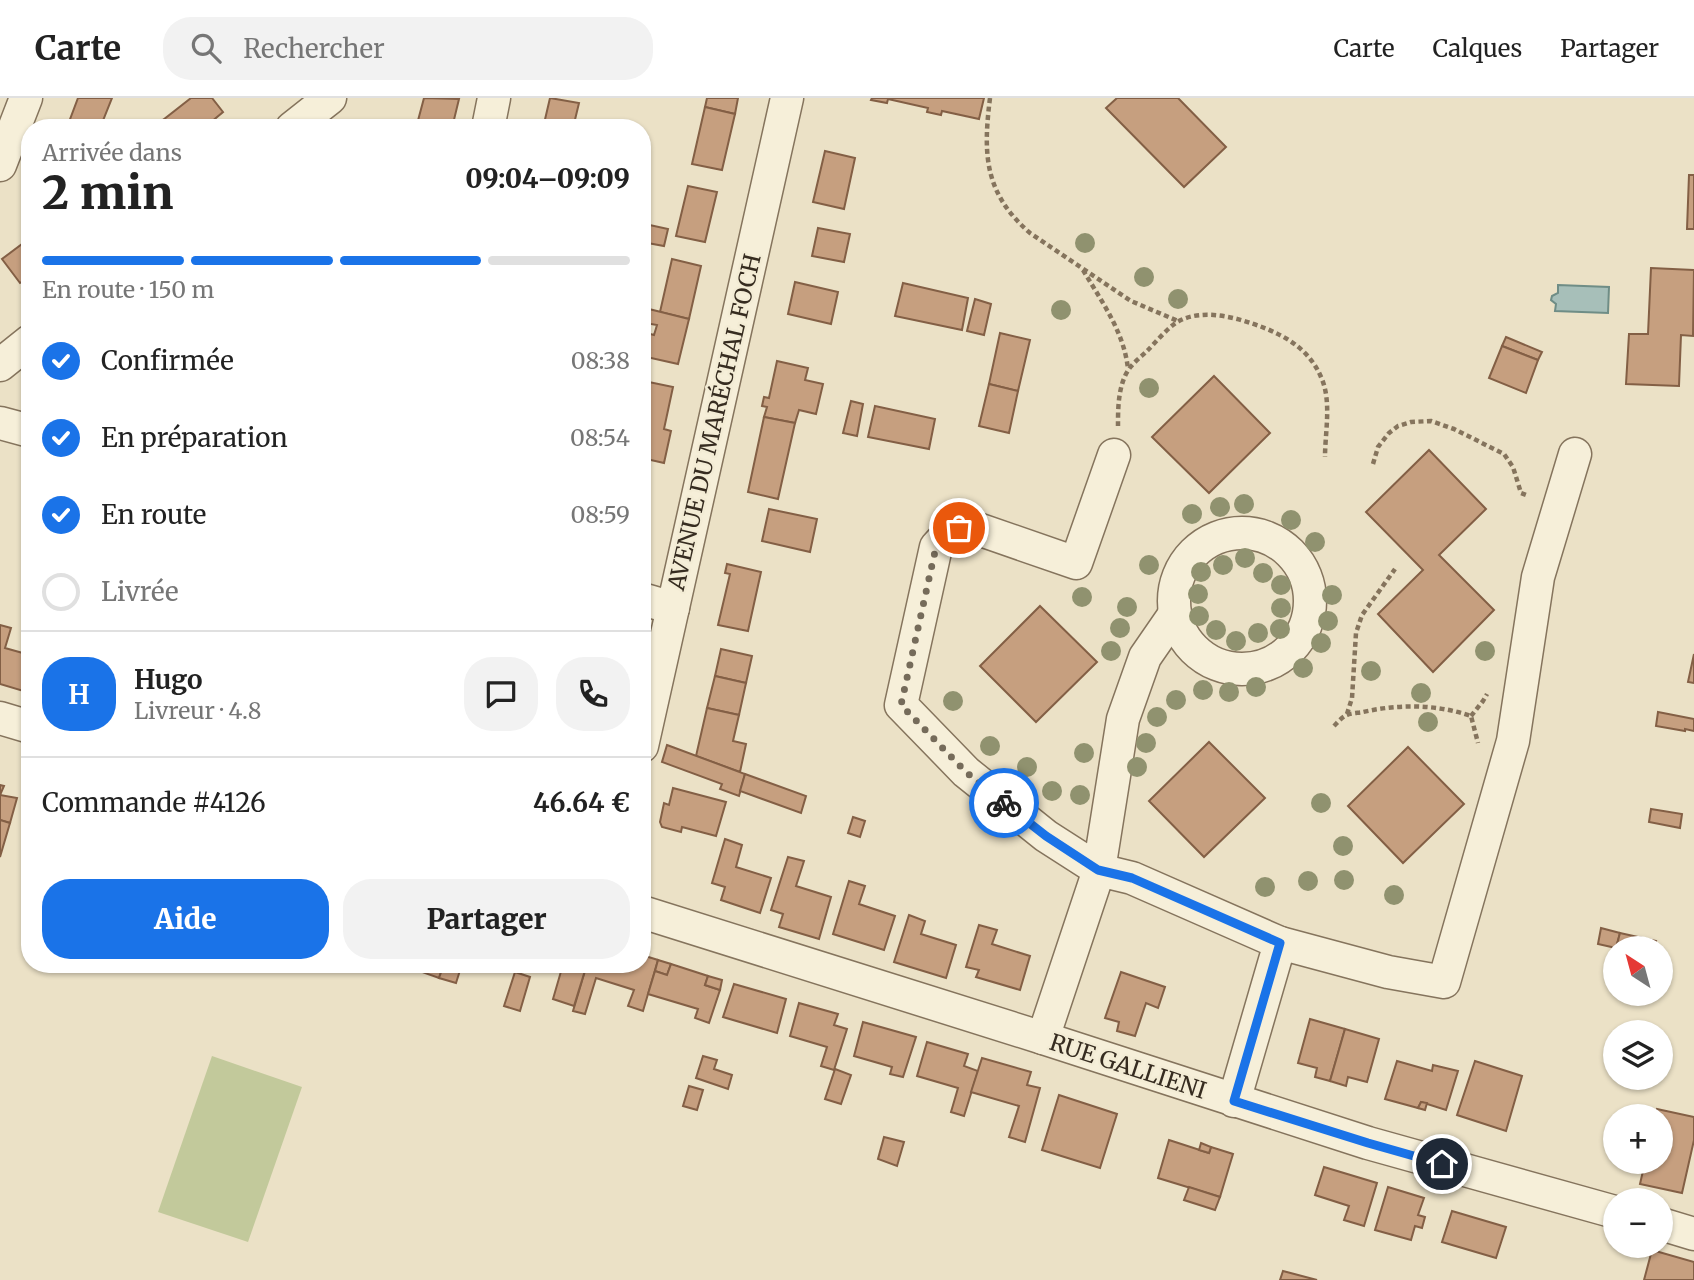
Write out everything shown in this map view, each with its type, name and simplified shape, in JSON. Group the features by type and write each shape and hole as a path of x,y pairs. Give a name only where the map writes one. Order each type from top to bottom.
{"street":[{"path":"0,165 26,98"},
{"path":"303,119 330,98"},
{"path":"490,119 494,98"},
{"name":"AVENUE DU MARÉCHAL FOCH","path":"651,706 788,98"},
{"path":"0,365 21,348"},
{"path":"0,423 21,429"},
{"path":"1114,455 1076,563 975,528 959,528 946,535 936,547 901,705 966,772 1046,836 1098,870 1132,878 1280,943 1388,972 1444,982 1513,741 1538,577 1575,454"},
{"path":"1043,1038 1098,870 1123,719 1145,657 1174,615 1173,593 1179,572 1191,554 1208,541 1228,534 1249,532 1265,536 1288,550 1301,567 1309,587 1310,609 1304,629 1292,647 1280,659 1255,668 1234,669 1213,664 1195,652 1182,635 1174,615"},
{"path":"651,602 673,608"},
{"path":"0,718 21,724"},
{"name":"RUE GALLIENI","path":"651,915 1368,1143 1603,1209"},
{"path":"1234,1101 1280,943"},
{"path":"1673,1228 1694,1234"}],"path":[{"path":"990,98 986,133 988,166 993,184 1006,209 1016,221 1131,301 1178,321"},
{"path":"1081,268 1121,335 1127,354 1128,370 1120,396 1114,455"},
{"path":"1128,370 1178,321 1217,315 1241,319 1276,332 1298,346 1311,359 1322,379 1327,401 1325,457"},
{"path":"1373,464 1378,447 1398,426 1432,421 1504,454 1513,467 1521,492 1533,499"},
{"path":"1334,726 1346,715 1352,698 1356,633 1362,615 1395,569"},
{"path":"1346,715 1397,706 1459,712 1471,716 1479,745"}],"green space":[{"path":"212,1056 302,1087 248,1242 158,1212"}],"water":[{"path":"1558,285 1609,287 1608,313 1555,311 1556,304 1551,300 1552,296 1558,293"}],"building":[{"path":"78,98 112,98 104,119 70,119"},
{"path":"191,98 212,98 223,112 215,119 164,119"},
{"path":"424,98 459,99 454,119 418,119"},
{"path":"550,98 579,103 575,119 545,119"},
{"path":"707,98 738,98 735,114 705,107"},
{"path":"872,98 984,98 979,119 942,111 941,115 927,112 928,108 888,99 887,103 871,100"},
{"path":"1117,98 1178,98 1226,147 1184,187 1106,108"},
{"path":"705,107 735,114 722,170 692,164"},
{"path":"825,151 855,158 844,209 813,202"},
{"path":"1689,175 1694,175 1694,229 1687,229"},
{"path":"688,186 717,192 705,242 676,236"},
{"path":"651,225 668,229 664,246 651,244"},
{"path":"818,228 850,234 844,262 812,256"},
{"path":"21,245 21,282 20,283 2,259"},
{"path":"672,259 701,266 689,319 660,312"},
{"path":"1651,268 1694,270 1693,336 1681,335 1679,386 1626,384 1629,334 1648,334"},
{"path":"795,282 838,292 831,324 788,314"},
{"path":"903,283 968,298 962,330 895,316"},
{"path":"975,299 991,304 984,335 967,331"},
{"path":"651,310 689,319 678,364 651,358 651,334 654,335 657,325 651,324"},
{"path":"1000,333 1030,340 1018,391 989,384"},
{"path":"1506,337 1542,352 1538,360 1502,346"},
{"path":"1502,346 1538,360 1526,393 1489,378"},
{"path":"777,361 808,368 805,380 823,384 816,414 799,410 795,423 764,417 767,407 762,406 764,397 769,398"},
{"path":"1214,376 1270,433 1209,493 1152,437"},
{"path":"651,382 673,387 664,429 671,431 664,463 651,460"},
{"path":"989,384 1018,391 1009,433 979,426"},
{"path":"851,401 863,404 857,436 843,433"},
{"path":"875,406 935,419 929,449 868,437"},
{"path":"764,417 795,423 778,499 748,492"},
{"path":"1429,450 1486,509 1439,555 1494,610 1433,672 1378,614 1423,570 1366,512"},
{"path":"769,509 817,519 810,552 762,541"},
{"path":"727,564 761,572 748,631 718,625 730,574 725,573"},
{"path":"1040,606 1097,662 1036,722 980,666"},
{"path":"0,625 11,628 5,648 21,652 21,690 0,684"},
{"path":"721,649 752,656 746,683 715,676"},
{"path":"1694,654 1694,683 1688,682"},
{"path":"715,676 746,683 739,715 707,708"},
{"path":"707,708 739,715 733,741 746,744 740,772 696,756"},
{"path":"1658,712 1694,719 1694,731 1656,726"},
{"path":"1209,742 1265,798 1204,857 1149,801"},
{"path":"667,745 745,774 739,796 720,789 722,784 662,762"},
{"path":"1408,747 1464,804 1403,863 1348,806"},
{"path":"745,774 806,796 801,813 740,791"},
{"path":"673,788 726,802 716,836 682,827 681,832 662,827 660,822 664,803 669,805"},
{"path":"0,795 17,798 10,823 0,820"},
{"path":"1651,809 1682,814 1680,828 1649,822"},
{"path":"853,817 865,821 860,837 848,833"},
{"path":"0,820 10,823 0,857"},
{"path":"725,839 742,845 736,867 771,878 760,913 721,900 725,887 712,883"},
{"path":"788,857 804,861 796,886 831,897 819,939 779,927 783,914 771,910"},
{"path":"849,881 865,886 859,904 895,916 884,950 833,934"},
{"path":"909,915 925,921 921,934 956,945 946,978 894,962"},
{"path":"979,925 997,930 992,944 1030,956 1020,990 976,977 979,970 966,967"},
{"path":"1601,928 1620,933 1619,936 1603,936 1603,945 1598,944"},
{"path":"651,958 658,960 643,1011 628,1006 634,990 596,978 585,1014 573,1011 584,973 651,973"},
{"path":"658,960 671,964 667,975 655,971"},
{"path":"671,964 708,976 705,985 720,990 709,1023 695,1018 698,1009 648,994 655,971 667,975"},
{"path":"1121,972 1165,987 1158,1008 1146,1003 1135,1036 1117,1031 1119,1022 1105,1018"},
{"path":"425,973 441,973 439,978"},
{"path":"441,973 459,973 456,983 439,978"},
{"path":"515,973 530,977 520,1011 504,1006"},
{"path":"561,973 584,973 574,1006 553,999"},
{"path":"708,976 722,980 720,990 705,985"},
{"path":"734,984 786,999 777,1033 723,1017"},
{"path":"799,1003 838,1014 834,1025 847,1029 834,1070 821,1066 827,1047 790,1036"},
{"path":"1310,1019 1345,1029 1330,1081 1315,1077 1317,1068 1298,1063"},
{"path":"863,1022 916,1037 903,1077 890,1074 892,1067 854,1056"},
{"path":"1345,1029 1379,1039 1367,1082 1348,1077 1346,1086 1330,1081"},
{"path":"927,1042 968,1054 964,1066 978,1071 964,1116 951,1112 958,1088 917,1076"},
{"path":"703,1056 717,1060 714,1069 732,1075 728,1089 696,1078"},
{"path":"982,1058 1031,1072 1027,1085 1040,1088 1025,1142 1009,1137 1019,1106 971,1092"},
{"path":"1397,1061 1432,1071 1433,1065 1458,1071 1446,1110 1421,1102 1418,1108 1385,1099"},
{"path":"1475,1061 1522,1076 1506,1131 1457,1115"},
{"path":"835,1069 851,1075 841,1104 825,1099"},
{"path":"689,1086 703,1090 697,1110 683,1106"},
{"path":"1059,1095 1117,1114 1100,1168 1042,1150"},
{"path":"1421,1102 1427,1103 1425,1110 1418,1108"},
{"path":"1673,1112 1694,1117 1694,1140 1682,1193 1673,1191 1673,1188 1640,1184 1642,1174 1673,1174"},
{"path":"884,1137 904,1142 897,1166 878,1159"},
{"path":"1169,1140 1209,1153 1211,1147 1233,1154 1220,1197 1158,1178"},
{"path":"1201,1143 1211,1147 1209,1153 1199,1150"},
{"path":"1324,1167 1377,1183 1364,1226 1344,1220 1349,1206 1315,1195"},
{"path":"1189,1187 1220,1197 1215,1210 1184,1200"},
{"path":"1388,1187 1424,1198 1418,1215 1425,1217 1422,1228 1415,1226 1411,1240 1375,1230"},
{"path":"1452,1211 1506,1227 1496,1258 1442,1242"},
{"path":"1673,1256 1694,1262 1694,1280 1644,1280 1650,1258"},
{"path":"1283,1271 1317,1280 1280,1280"}],"way so far":[{"path":"959,528 946,535 936,547 901,705 966,772 1004,803"}],"route":[{"path":"1004,803 1046,836 1098,870 1132,878 1280,943 1234,1101 1442,1164"}]}
